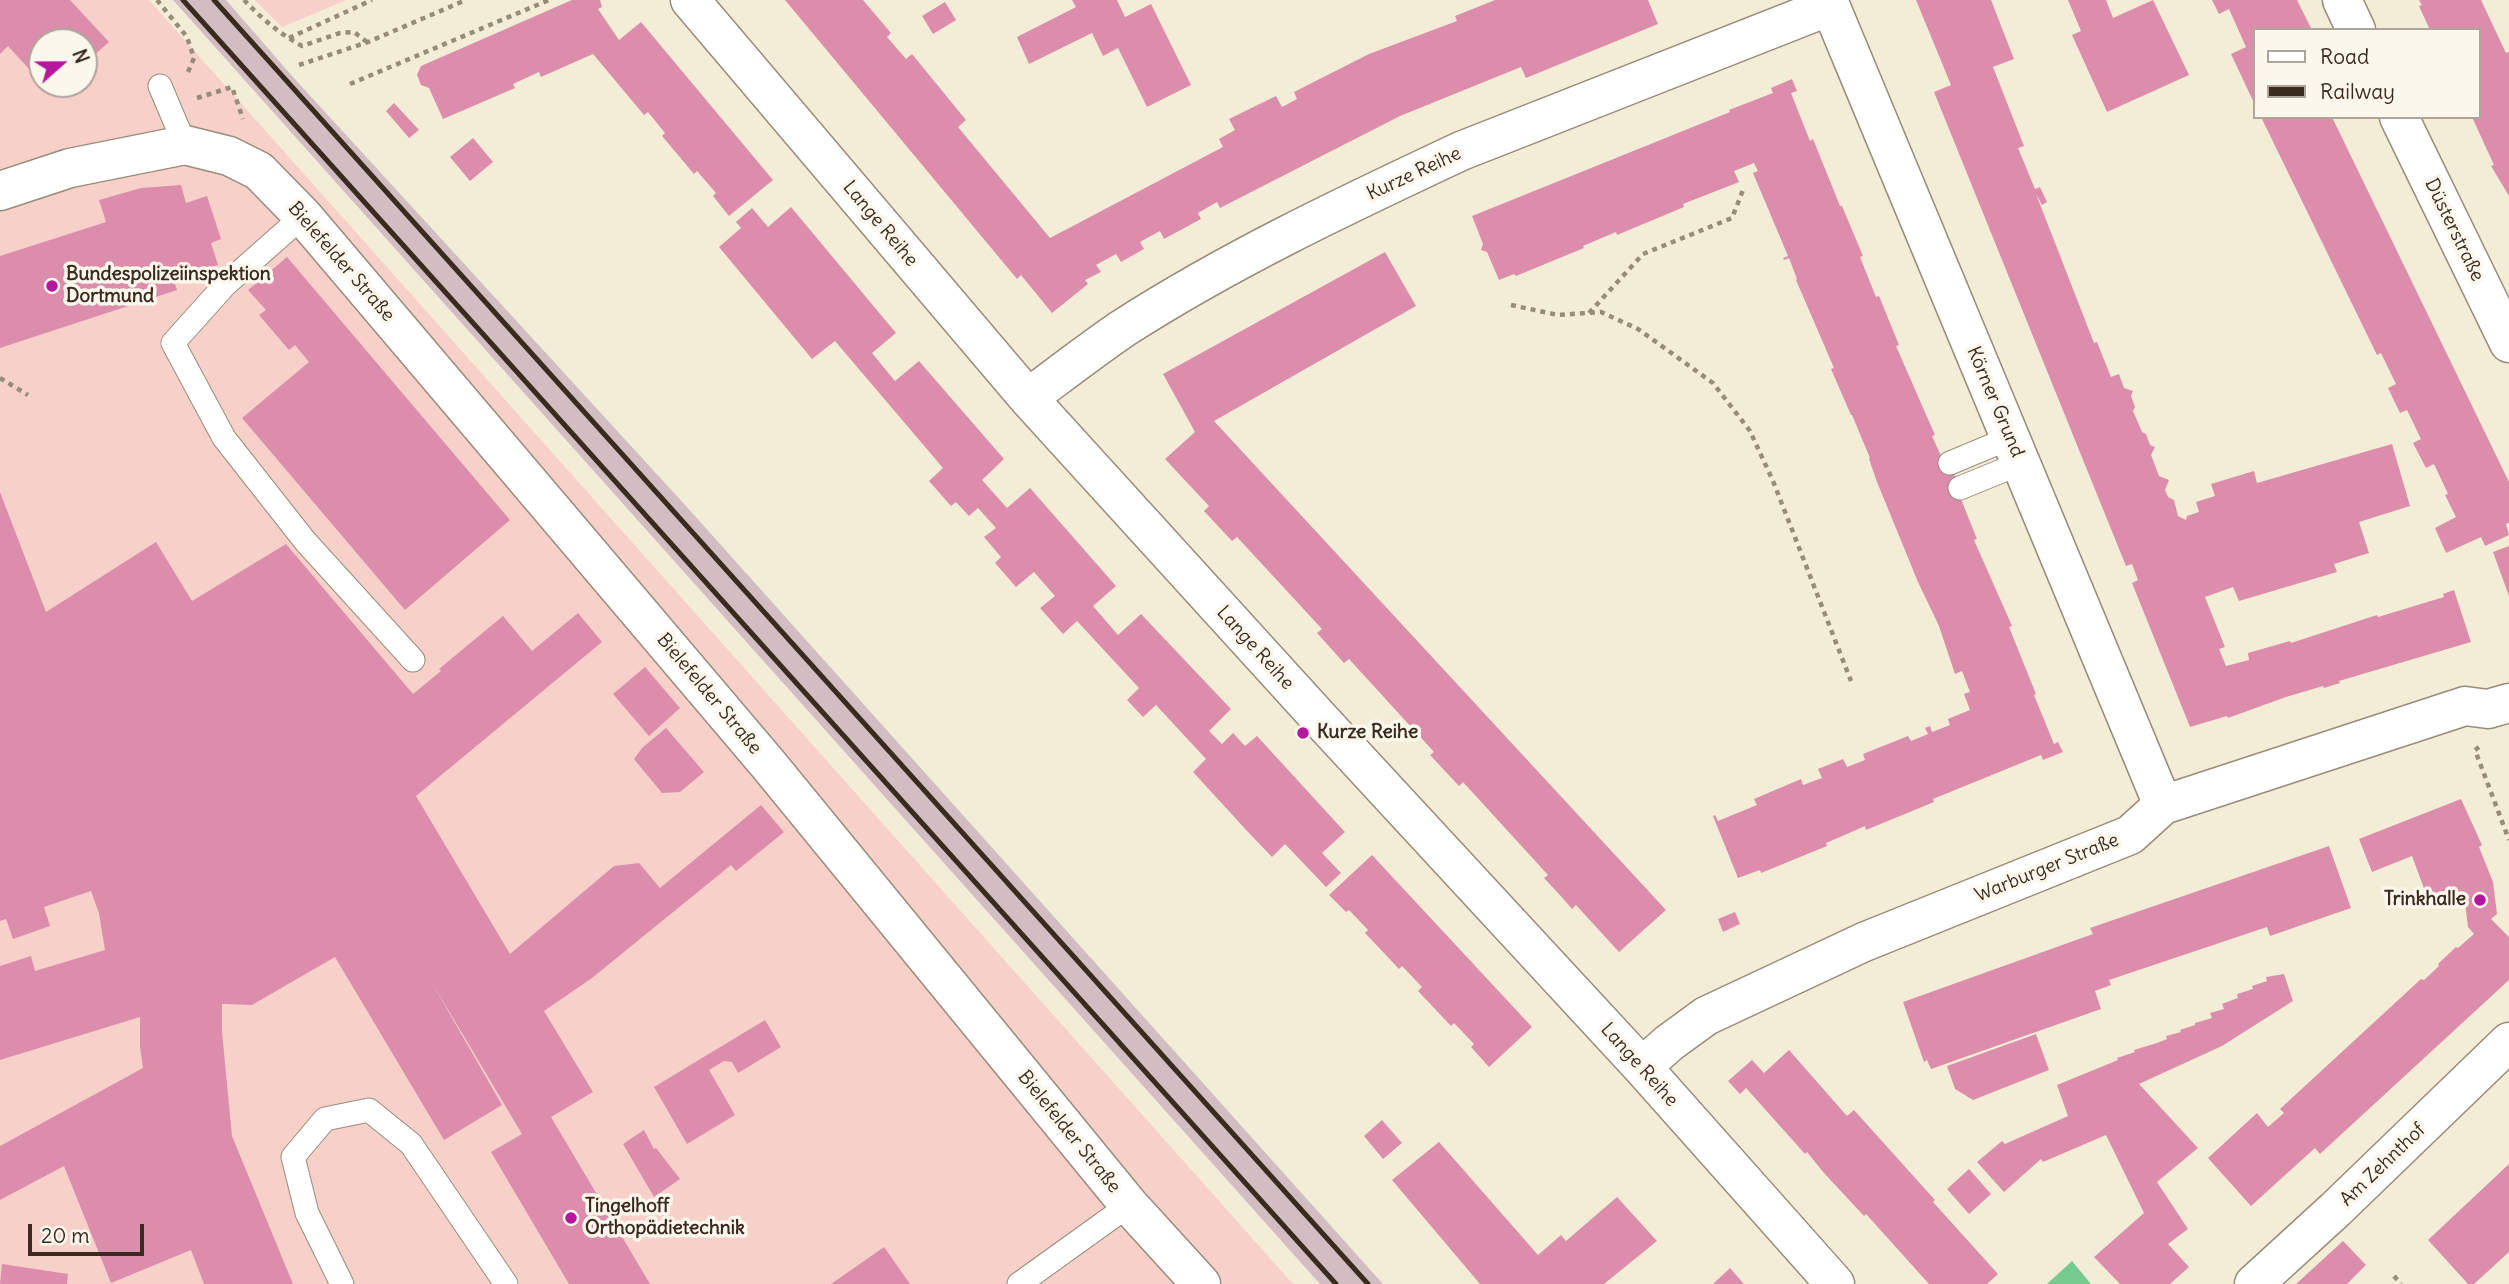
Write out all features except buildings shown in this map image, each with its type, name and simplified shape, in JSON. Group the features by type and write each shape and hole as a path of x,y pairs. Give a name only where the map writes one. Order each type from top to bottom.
{"street":[{"name":"Lange Reihe","path":"690,0 1028,398 1642,1068 1835,1284"},
{"path":"2342,0 2355,28"},
{"name":"Kurze Reihe","path":"1028,398 1121,330 1240,259 1420,170 1829,3"},
{"name":"Körner Grund","path":"1829,3 2163,805"},
{"name":"Düsterstraße","path":"2400,119 2509,343"},
{"path":"0,191 70,168 185,145"},
{"name":"Bielefelder Straße","path":"185,145 229,156 259,171 303,216 768,764 1129,1205 1201,1284"},
{"name":"Warburger Straße","path":"1642,1068 1669,1043 1706,1016 1864,942 2130,835 2163,805 2465,706 2499,706"},
{"name":"Am Zehnthof","path":"2254,1284 2509,1042"}],"lane":[{"path":"160,86 185,145"},
{"path":"303,216 225,285 173,343 223,438 305,541 413,660"},
{"path":"1950,463 2015,450"},
{"path":"1960,488 2015,450"},
{"path":"342,1284 307,1213 293,1157 325,1119 369,1110 411,1144 506,1284"},
{"path":"1019,1284 1129,1205"}],"path":[{"path":"157,0 187,37"},
{"path":"244,0 288,39 302,46 340,33 354,32 368,43"},
{"path":"288,39 372,0"},
{"path":"299,65 368,43 466,0"},
{"path":"351,84 549,0"},
{"path":"192,99 232,87"},
{"path":"1588,313 1643,254 1732,218 1743,190"},
{"path":"1511,305 1558,315 1601,312 1639,329 1713,383 1751,431 1851,681"},
{"path":"0,378 28,395"},
{"path":"2499,706 2492,735 2475,750 2509,840"},
{"path":"2502,821 2509,819"},
{"path":"2394,1276 2401,1284"}],"shaded area":[{"path":"0,0 149,0 1293,1284 0,1284"},
{"path":"173,0 226,0 293,77 686,506 1383,1284 1320,1284"},
{"path":"255,0 347,0 282,27"}],"green space":[{"path":"2072,1261 2091,1284 2047,1284"}],"railway":[{"path":"183,0 1336,1284"},
{"path":"214,0 1368,1284"}],"place":[{"name":"Bundespolizeiinspektion Dortmund","path":"52,286"},
{"name":"Kurze Reihe","path":"1303,733"},
{"name":"Trinkhalle","path":"2480,900"},
{"name":"Tingelhoff Orthopädietechnik","path":"571,1218"}]}
